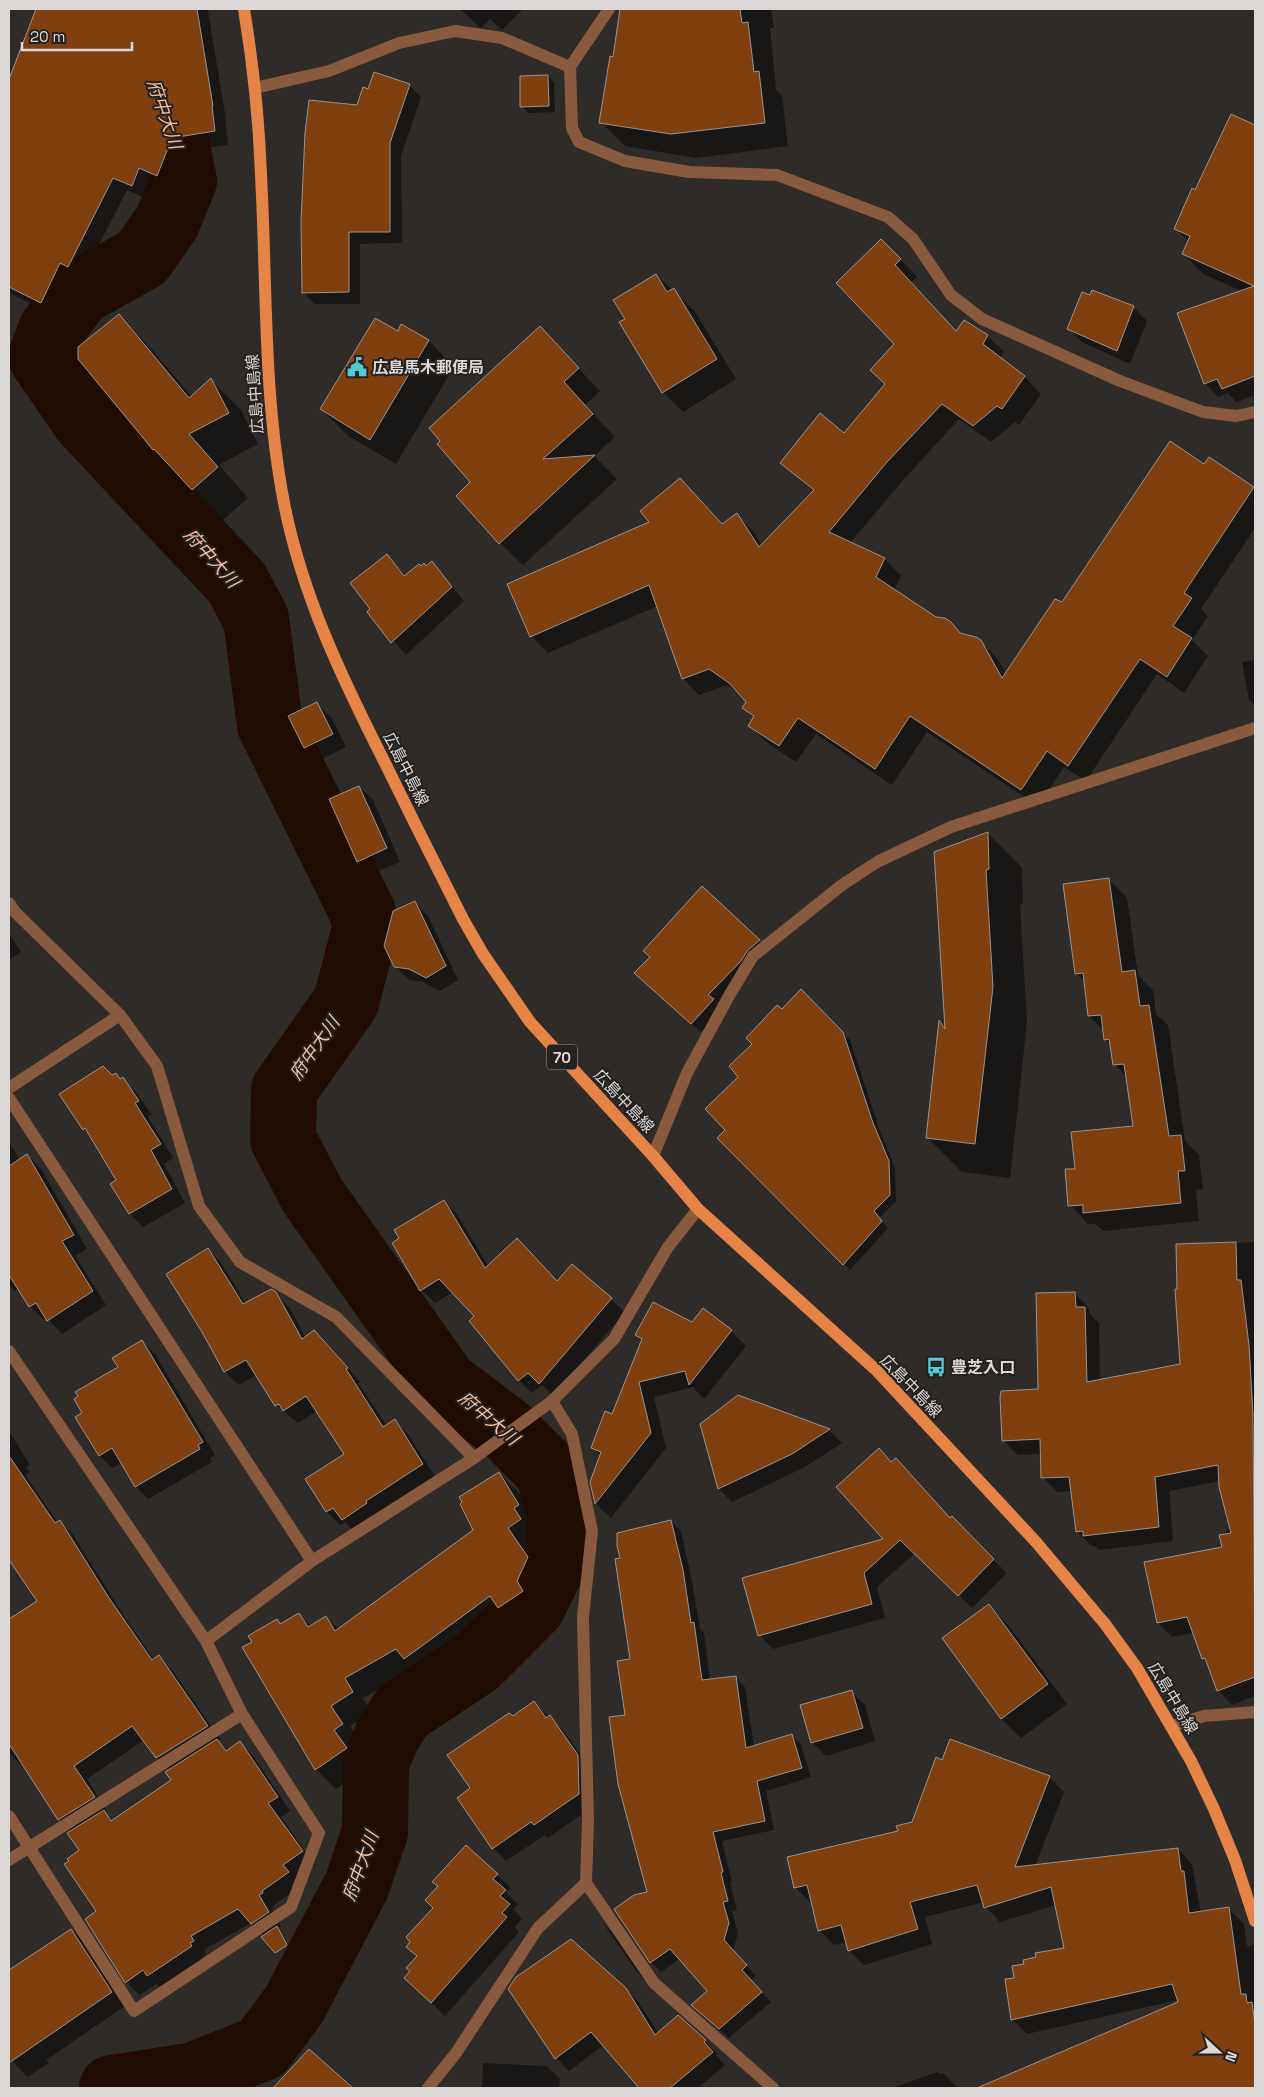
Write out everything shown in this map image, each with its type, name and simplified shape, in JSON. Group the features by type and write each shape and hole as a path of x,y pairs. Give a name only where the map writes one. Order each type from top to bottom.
{"main road":[{"name":"広島中島線","path":"244,9 255,88 262,175 270,396 275,451 287,514 314,611 335,662 444,882 483,954 530,1022 653,1156 698,1209 876,1370 1036,1542 1105,1624 1137,1668 1172,1726 1214,1809 1235,1860 1255,1921"}],"street":[{"path":"608,9 570,66 572,128 579,142 625,161 690,172 777,175 888,217 912,239 952,295 982,319 1120,381 1203,412 1236,416 1255,412"},
{"path":"255,88 329,71 399,43 455,31 502,38 570,66"},
{"path":"653,1156 687,1073 753,956 842,885 876,862 951,827 1255,728"},
{"path":"9,903 15,912 120,1015 157,1066 199,1206 240,1262 336,1317 474,1458"},
{"path":"9,1088 120,1015"},
{"path":"9,1098 312,1561"},
{"path":"206,1641 312,1561 474,1458 552,1401 614,1339 668,1247 698,1209"},
{"path":"9,1351 206,1641 242,1714 319,1833 291,1907 134,2011 9,1816"},
{"path":"552,1401 572,1434 592,1531 583,1617 588,1821 586,1883 654,1983 772,2088"},
{"path":"1172,1726 1204,1716 1255,1712"},
{"path":"9,1860 242,1714"},
{"path":"428,2088 456,2053 538,1928 586,1883"}],"building":[{"path":"36,9 197,9 213,106 215,131 172,138 157,176 139,168 132,186 113,178 68,267 60,263 41,303 9,287 9,79"},
{"path":"620,9 740,9 742,23 748,22 754,72 759,71 765,123 671,134 599,123 610,56 613,57"},
{"path":"374,72 410,84 390,143 390,232 349,232 349,292 302,293 301,221 305,133 309,100 357,105 363,87 368,89"},
{"path":"548,75 549,106 520,107 520,76"},
{"path":"1231,114 1255,125 1255,376 1222,389 1217,379 1204,384 1177,313 1254,286 1182,254 1190,236 1174,229 1192,188 1195,190"},
{"path":"881,239 901,259 895,265 956,331 964,320 988,335 983,344 1025,376 1002,409 997,406 973,426 942,404 887,462 829,532 885,558 876,577 936,617 945,618 951,622 960,633 981,640 1002,678 1055,599 1062,602 1170,441 1204,464 1209,457 1254,487 1184,593 1192,598 1173,626 1192,638 1167,677 1140,659 1068,766 1047,751 1021,790 910,716 875,769 798,718 779,746 748,726 754,716 742,708 746,702 729,683 709,669 682,679 649,585 530,637 507,584 649,522 640,511 680,478 722,524 737,513 759,547 814,490 780,463 820,413 844,433 885,384 870,370 894,344 836,283"},
{"path":"656,274 667,292 674,288 717,359 662,393 619,322 625,319 613,300"},
{"path":"1092,290 1134,306 1117,351 1067,329 1082,292 1090,295"},
{"path":"119,314 189,398 211,378 229,413 189,434 218,467 192,490 153,450 78,359 78,347"},
{"name":"広島馬木郵便局","path":"375,318 398,331 401,324 429,340 370,440 320,409"},
{"path":"540,326 579,368 564,382 593,414 543,459 595,455 499,544 456,496 470,482 437,444 440,441 429,428"},
{"path":"387,554 404,576 419,564 421,566 424,563 426,566 432,561 452,587 391,643 367,612 370,609 350,583"},
{"path":"317,702 333,734 304,748 288,716"},
{"path":"359,786 387,848 357,862 329,799"},
{"path":"988,832 989,869 986,870 993,987 975,1144 926,1138 939,1020 945,1029 934,852"},
{"path":"1109,878 1122,972 1135,970 1140,1006 1149,1005 1169,1136 1181,1135 1185,1171 1178,1171 1181,1203 1083,1213 1083,1205 1068,1206 1065,1169 1075,1169 1071,1132 1133,1126 1124,1064 1113,1065 1109,1039 1104,1040 1101,1015 1088,1016 1083,973 1075,974 1063,884"},
{"path":"702,886 760,940 748,950 741,961 708,995 714,999 691,1024 634,973 650,957 643,951"},
{"path":"415,901 446,966 426,978 409,969 394,967 384,946 393,911"},
{"path":"801,989 843,1032 873,1123 889,1161 890,1195 874,1211 882,1221 843,1265 717,1138 725,1130 705,1109 738,1077 729,1066 752,1044 746,1038 777,1005 782,1009"},
{"path":"103,1066 112,1075 116,1073 120,1079 123,1077 139,1101 135,1103 161,1144 151,1150 172,1189 129,1214 110,1184 116,1180 85,1128 83,1130 59,1094"},
{"path":"27,1154 74,1235 62,1241 93,1291 47,1321 36,1303 29,1307 9,1275 9,1166"},
{"path":"444,1200 485,1268 517,1238 557,1281 572,1264 612,1298 539,1384 528,1373 518,1381 469,1321 474,1316 439,1279 420,1291 392,1243 399,1238 394,1230"},
{"path":"1236,1242 1237,1280 1241,1280 1249,1345 1253,1415 1255,1677 1217,1691 1205,1658 1202,1659 1187,1617 1157,1623 1144,1562 1222,1547 1219,1535 1231,1533 1219,1487 1218,1465 1155,1477 1159,1527 1083,1536 1083,1531 1076,1532 1069,1477 1041,1478 1040,1439 1002,1441 1000,1397 1001,1391 1038,1389 1036,1293 1075,1292 1076,1307 1085,1307 1087,1382 1180,1364 1175,1289 1177,1289 1176,1244"},
{"path":"208,1248 243,1304 271,1289 276,1292 302,1339 314,1330 348,1368 346,1369 383,1427 395,1419 423,1464 366,1501 367,1503 342,1520 333,1508 326,1512 305,1479 344,1454 306,1396 283,1411 279,1404 275,1406 246,1360 224,1372 166,1274"},
{"path":"653,1302 692,1322 703,1308 732,1330 689,1385 685,1371 639,1382 651,1433 595,1504 590,1482 601,1452 591,1448 605,1411 612,1414 642,1339 635,1335"},
{"path":"142,1340 203,1442 198,1445 200,1449 135,1487 112,1448 99,1456 75,1417 82,1413 74,1399 78,1396 75,1392 118,1367 112,1358"},
{"path":"738,1395 830,1429 792,1454 718,1489 700,1424"},
{"path":"879,1448 891,1462 896,1458 950,1518 952,1516 994,1559 958,1596 900,1540 864,1573 872,1604 758,1636 742,1578 883,1539 836,1487"},
{"path":"9,1456 55,1523 60,1520 109,1598 152,1660 159,1655 208,1726 156,1758 132,1726 74,1766 95,1797 58,1820 9,1744 9,1619 37,1601 9,1560"},
{"path":"499,1472 519,1505 514,1508 521,1519 508,1528 528,1557 517,1581 523,1591 498,1608 490,1596 404,1659 396,1649 345,1678 353,1692 331,1706 343,1724 334,1730 347,1748 315,1770 242,1647 252,1642 248,1636 277,1619 280,1624 299,1613 308,1627 326,1616 335,1631 473,1530 460,1504 462,1502 459,1497"},
{"path":"671,1520 683,1570 691,1623 694,1622 702,1680 736,1676 746,1748 792,1734 802,1768 757,1781 765,1821 713,1832 728,1901 723,1902 729,1923 724,1940 747,1965 742,1970 762,1992 719,2029 691,2005 707,1991 670,1949 650,1963 614,1909 634,1895 647,1892 618,1784 609,1717 625,1715 617,1661 630,1659 615,1559 620,1558 617,1546 617,1533"},
{"path":"989,1604 1048,1684 1001,1719 942,1638"},
{"path":"852,1690 863,1728 811,1743 800,1705"},
{"path":"534,1701 546,1718 550,1715 578,1755 579,1794 534,1825 531,1822 492,1849 457,1798 470,1788 447,1755 509,1713 513,1716"},
{"path":"217,1739 226,1751 240,1741 278,1797 268,1803 303,1851 283,1865 289,1872 259,1895 269,1912 251,1924 238,1909 191,1936 194,1941 190,1943 192,1946 147,1976 143,1970 125,1983 85,1919 96,1911 64,1864 69,1861 67,1859 79,1850 67,1833 104,1810 111,1821 171,1780 165,1772"},
{"path":"950,1739 1050,1776 1015,1867 1178,1848 1181,1871 1184,1871 1189,1913 1229,1907 1241,1994 1246,1994 1247,2003 1252,2002 1255,2024 1255,2088 977,2088 1178,2002 1172,1984 1011,2020 1005,1979 1014,1978 1012,1966 1024,1964 1023,1960 1036,1957 1035,1953 1064,1948 1051,1887 984,1908 977,1885 910,1902 918,1929 848,1951 841,1925 818,1931 807,1885 794,1888 787,1857 898,1831 896,1826 912,1822 936,1757 942,1760"},
{"path":"466,1845 498,1874 493,1879 506,1890 500,1896 510,1904 502,1913 507,1917 431,2003 404,1978 410,1971 406,1968 417,1956 406,1947 410,1942 406,1937 433,1908 425,1900 438,1886 432,1882"},
{"path":"277,1926 287,1945 275,1953 261,1937"},
{"path":"71,1929 112,1992 9,2063 9,1970"},
{"path":"571,1939 626,1988 655,2035 678,2015 706,2040 704,2042 713,2052 670,2088 639,2088 591,2032 555,2059 508,1989 516,1977"},
{"path":"309,2049 353,2088 273,2088"}],"waterway":[{"name":"府中大川","path":"112,2088 194,2075 262,2048 294,2005 357,1885 375,1832 376,1763 387,1736 402,1712 476,1663 532,1607 558,1555 560,1513 548,1471 507,1430 445,1383 312,1195 283,1139 284,1090 346,1002 365,929 363,913 270,725 256,619 237,583 85,421 41,357 51,330 79,293 142,258 167,222 184,181 172,123 145,58 150,9"}],"place":[{"name":"広島馬木郵便局","path":"357,367"},
{"name":"豊芝入口","path":"936,1367"}]}
